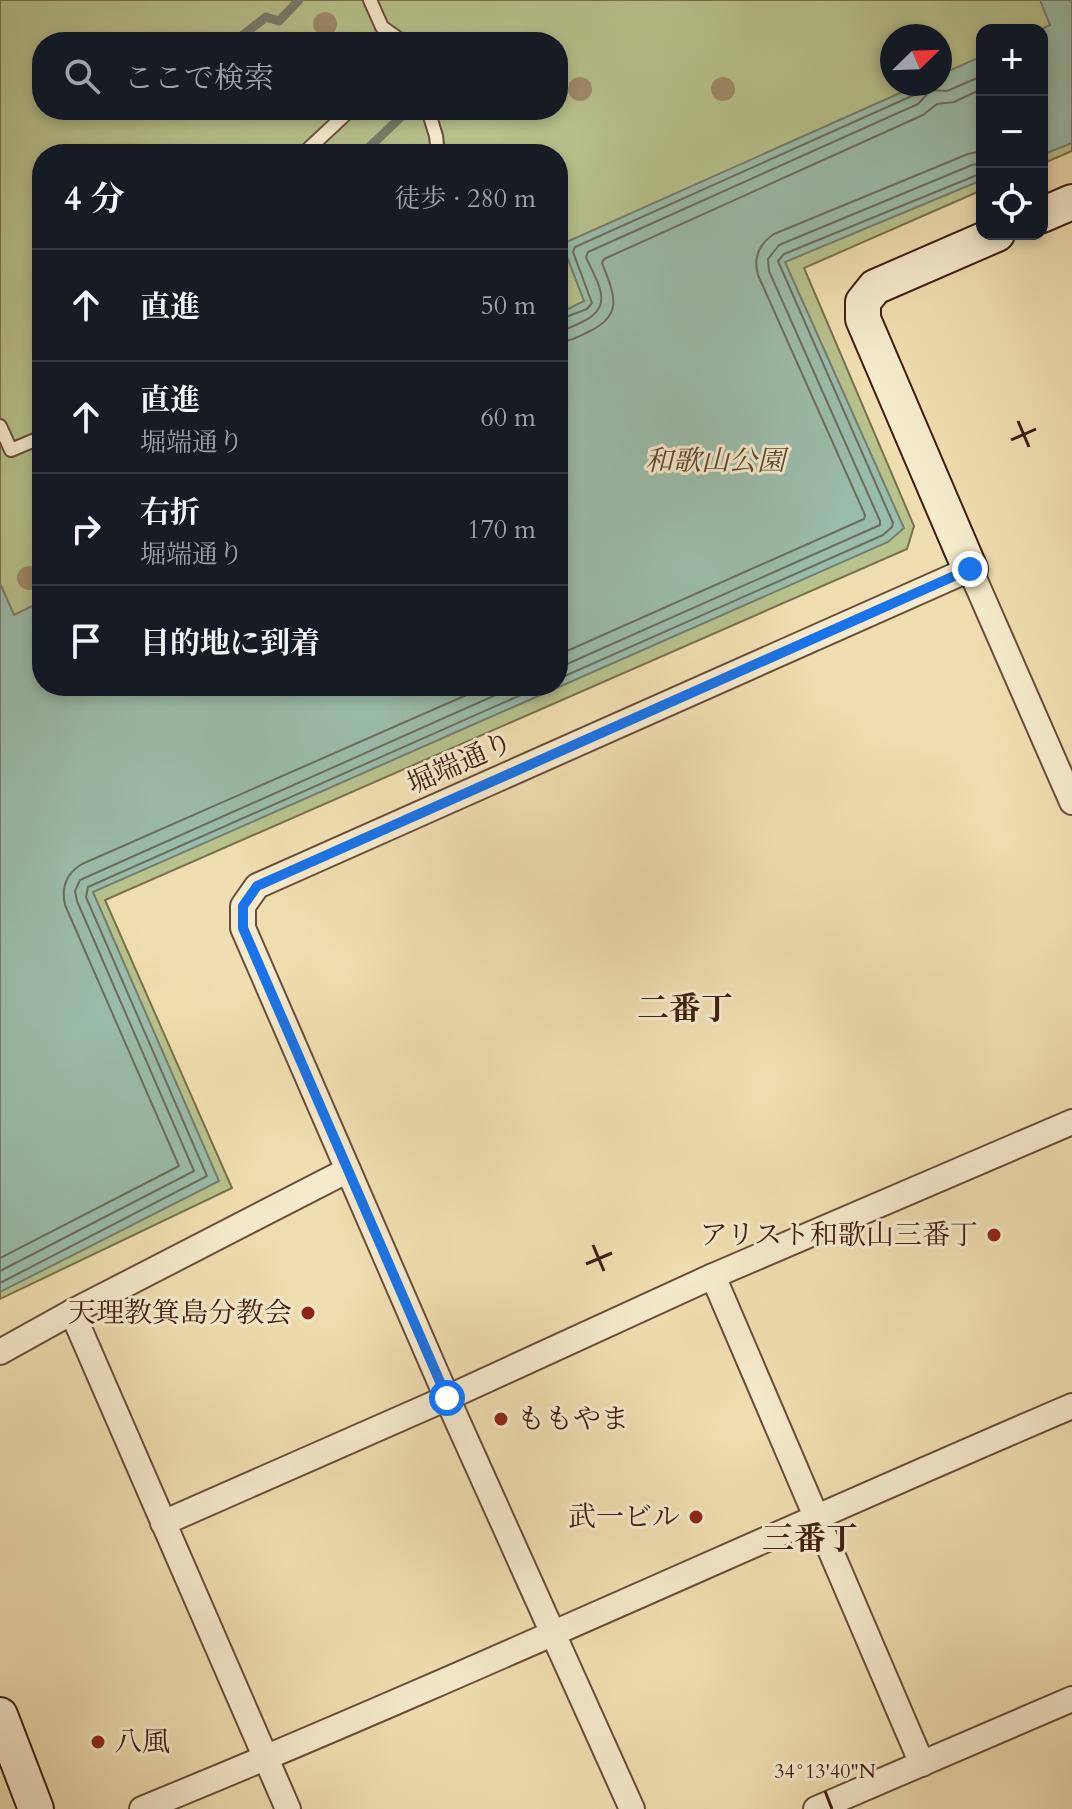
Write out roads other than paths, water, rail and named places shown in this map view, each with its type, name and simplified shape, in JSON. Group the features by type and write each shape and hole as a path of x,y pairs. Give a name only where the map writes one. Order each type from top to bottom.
{"street":[{"path":"1048,212 1072,202"},
{"path":"983,240 875,287 863,302 863,319 1072,802"},
{"name":"堀端通り","path":"632,1809 447,1398 243,928 243,906 257,886 970,569"},
{"path":"163,1523 713,1276 1072,1122"},
{"path":"0,1352 348,1170"},
{"path":"713,1276 922,1764"},
{"path":"72,1312 288,1809"},
{"path":"142,1809 555,1634 816,1515 1072,1406"},
{"path":"816,1809 1072,1699"},
{"path":"0,1715 36,1809"}],"lane":[{"path":"370,0 382,27 389,32"},
{"path":"314,144 339,120"},
{"path":"431,120 437,144"},
{"path":"0,426 11,450 32,441"}],"water":[{"path":"1040,0 1072,0 1072,143 1048,153 1048,26"},
{"name":"和歌山公園","path":"976,59 976,182 785,262 904,528 888,542 568,683 568,309 584,301 568,260 568,241 893,96 952,96 952,70"},
{"name":"和歌山公園","path":"0,583 14,615 32,606 32,696 538,696 93,892 219,1181 0,1292"}],"waterway":[{"path":"247,32 266,17 279,21 299,0"},
{"path":"373,144 398,120"}],"place":[{"name":"アリスト和歌山三番丁","path":"994,1235"},
{"name":"天理教箕島分教会","path":"308,1313"},
{"name":"ももやま","path":"501,1419"},
{"name":"武一ビル","path":"696,1517"},
{"name":"八風","path":"98,1742"}],"district":[{"name":"二番丁","path":"685,1009"},
{"name":"三番丁","path":"810,1539"}]}
